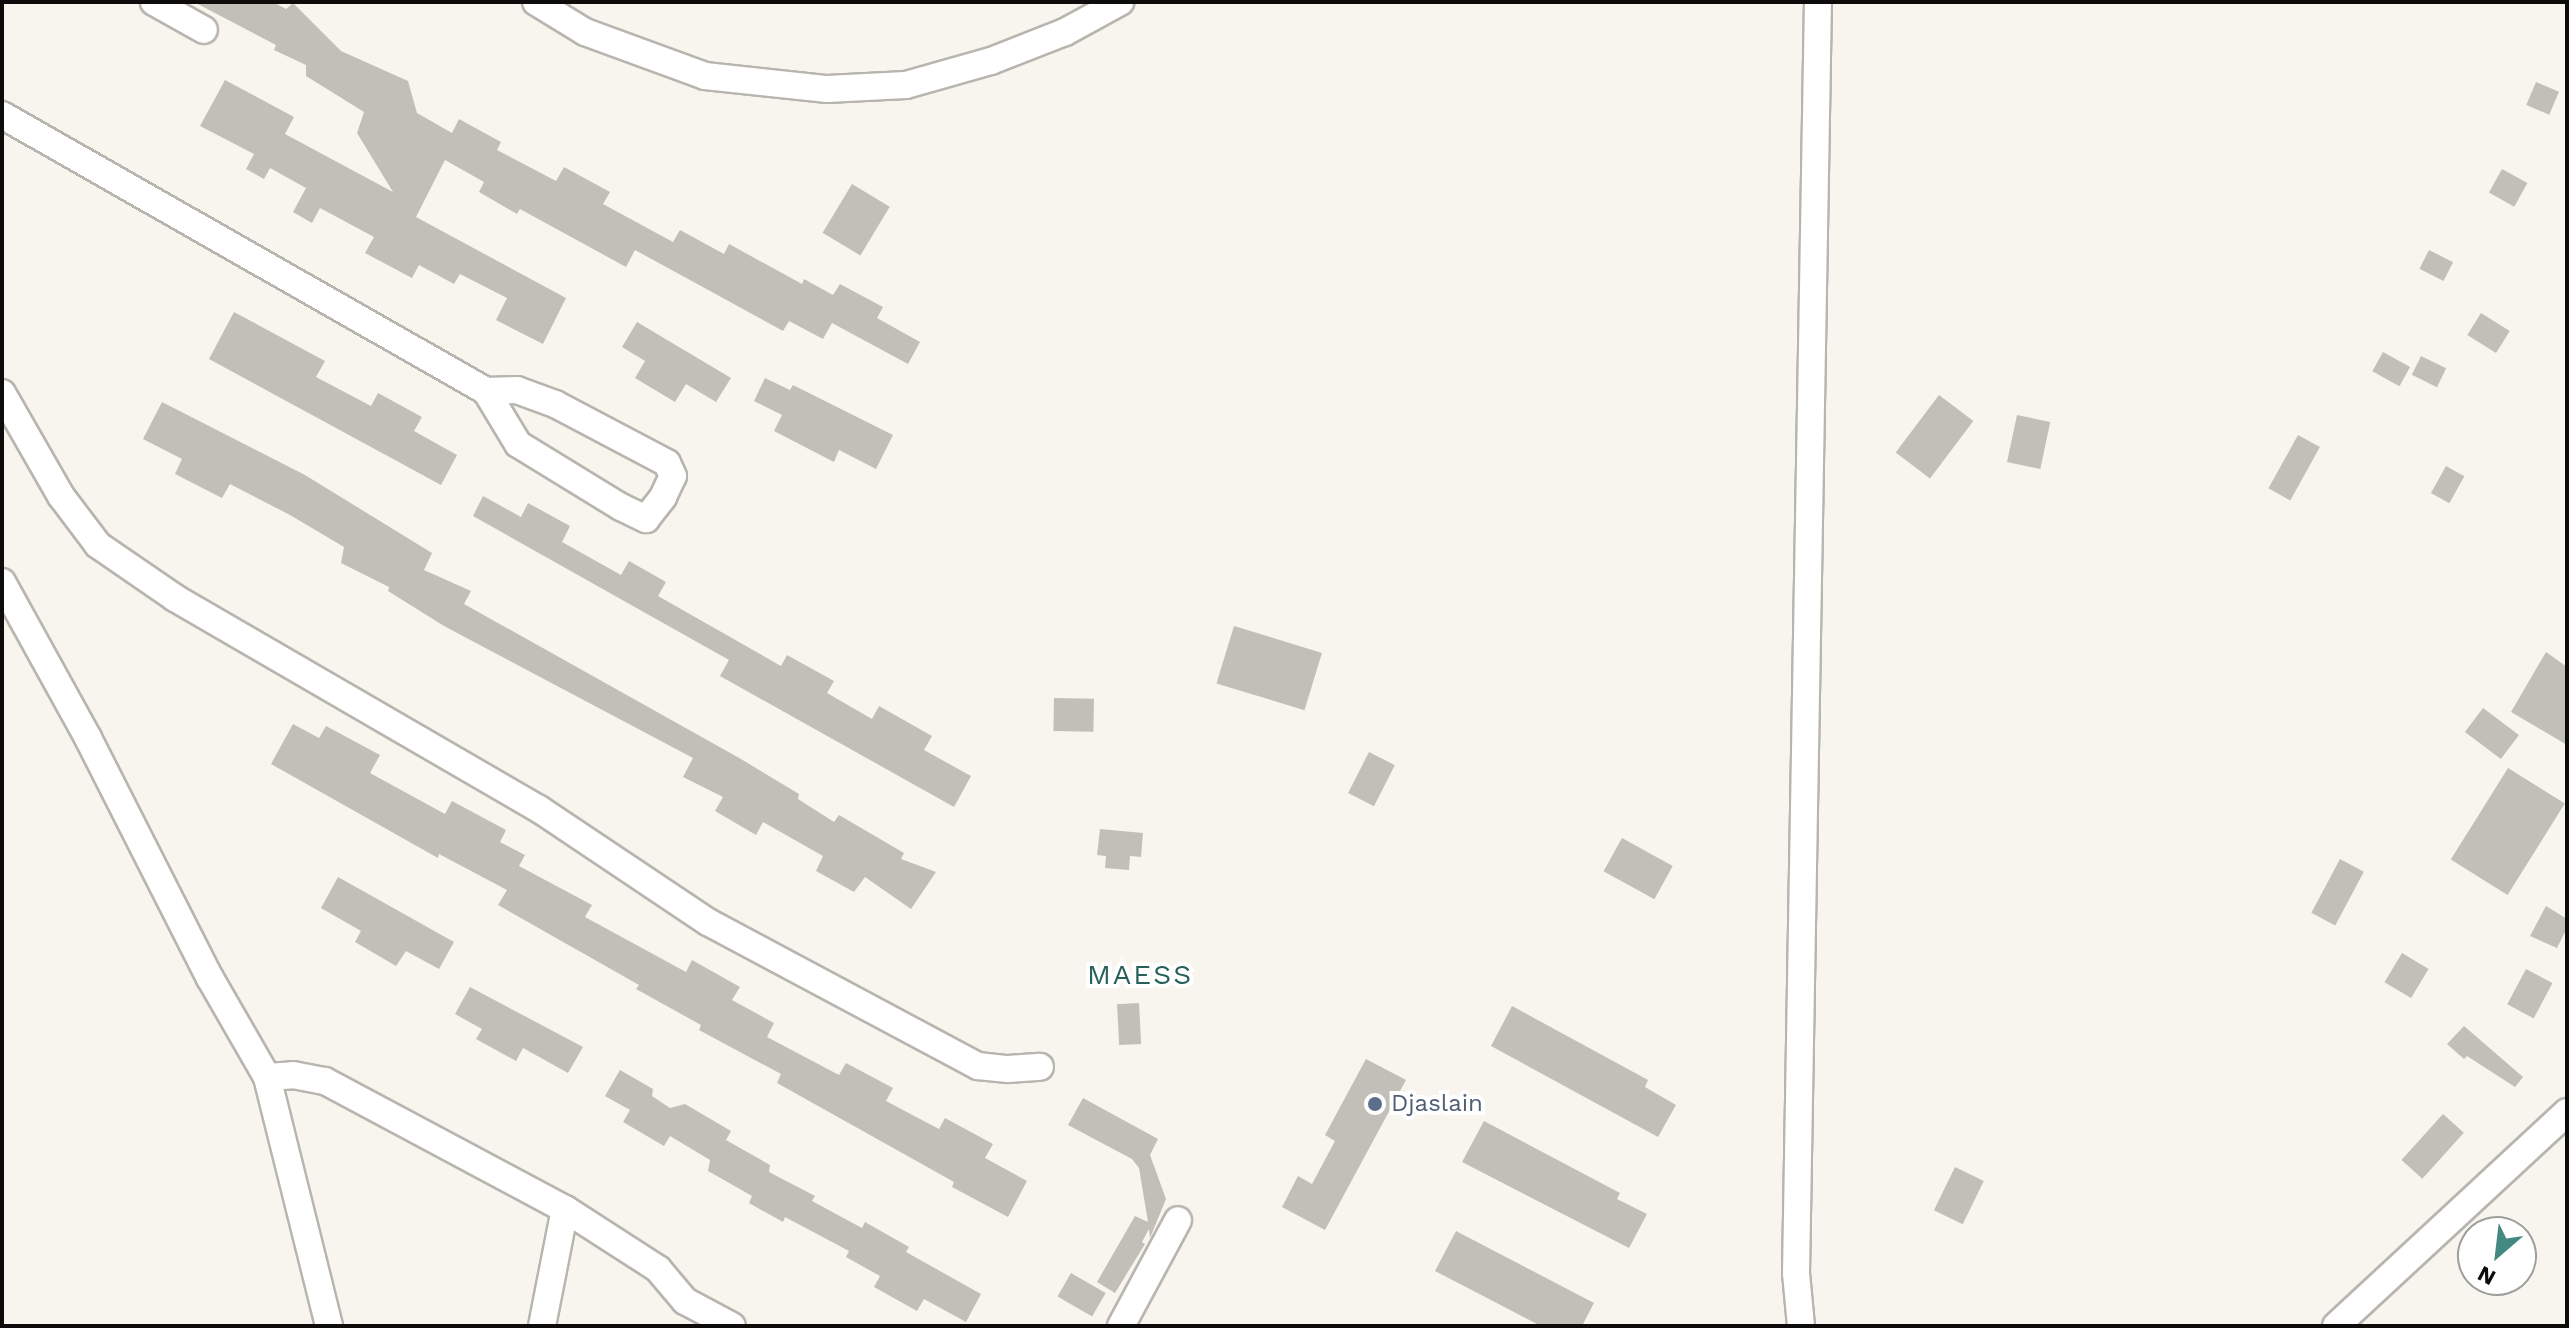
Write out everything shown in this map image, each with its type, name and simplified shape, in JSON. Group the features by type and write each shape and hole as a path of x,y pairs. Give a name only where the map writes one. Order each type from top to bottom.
{"street":[{"path":"154,2 204,30"},
{"path":"536,2 585,32 705,76 827,89 906,85 991,61 1065,32 1120,2"},
{"path":"1801,1326 1796,1273 1818,2"},
{"path":"2,115 486,391 518,444 621,507 646,519 663,497 673,476 667,463 555,404 517,390 486,391"},
{"path":"2,393 61,496 98,545 175,598 539,809 708,922 978,1066 1008,1069 1040,1067"},
{"path":"2,582 88,738 210,978 267,1077 329,1326"},
{"path":"267,1077 293,1075 325,1081 565,1209 658,1269 685,1301 732,1326"},
{"path":"2336,1326 2567,1112"},
{"path":"542,1326 565,1209"},
{"path":"1121,1326 1178,1220"}],"building":[{"path":"194,2 273,2 286,9 293,3 341,51 408,81 417,113 452,133 459,119 501,142 497,150 556,181 564,167 610,192 603,204 673,242 680,230 724,254 729,244 802,284 804,279 833,295 840,284 883,307 877,318 920,342 908,364 832,323 823,339 789,321 783,331 635,250 626,267 520,209 517,214 479,192 484,182 445,160 416,217 566,298 543,344 496,320 507,298 460,274 454,284 419,265 412,278 365,253 374,237 320,208 312,223 293,212 306,188 270,168 264,179 246,169 254,154 200,126 225,80 294,117 285,134 393,192 357,133 364,112 306,76 306,65 274,50 276,45"},
{"path":"2536,82 2559,92 2549,115 2526,105"},
{"path":"2502,169 2527,183 2514,207 2489,193"},
{"path":"852,184 890,207 860,256 823,233"},
{"path":"2429,250 2453,262 2444,281 2419,269"},
{"path":"234,312 325,361 316,377 371,406 378,393 422,417 414,431 457,455 441,485 209,359"},
{"path":"2481,313 2510,331 2496,353 2467,335"},
{"path":"637,322 731,378 716,402 686,384 675,402 635,378 645,361 622,347"},
{"path":"2383,352 2410,367 2399,386 2372,371"},
{"path":"2421,356 2446,368 2437,387 2412,375"},
{"path":"765,378 790,390 793,385 893,435 876,469 839,450 834,462 774,431 782,415 754,401"},
{"path":"1939,395 1973,421 1930,478 1896,453"},
{"path":"162,402 305,475 432,553 424,570 471,591 464,604 741,759 799,794 798,799 834,822 839,815 904,853 901,859 936,872 911,909 865,877 854,892 816,871 823,856 763,822 756,835 715,811 723,797 683,777 693,758 444,626 388,591 389,587 341,563 344,547 290,515 230,484 222,498 175,474 182,459 143,439"},
{"path":"2017,415 2050,422 2040,469 2007,462"},
{"path":"2298,435 2320,447 2290,500 2268,488"},
{"path":"2446,466 2464,476 2449,503 2431,493"},
{"path":"483,496 521,517 528,503 570,526 562,542 621,575 629,561 666,582 658,596 781,666 787,655 834,681 827,693 872,719 879,706 932,736 924,750 971,776 954,807 720,676 729,660 473,516"},
{"path":"1234,626 1322,653 1304,710 1216,683"},
{"path":"2546,652 2567,667 2567,745 2511,712"},
{"path":"1054,698 1094,699 1093,732 1053,731"},
{"path":"2483,708 2519,735 2501,759 2465,732"},
{"path":"293,724 319,738 326,726 380,755 370,773 445,814 452,801 506,830 500,842 525,855 519,866 592,905 585,917 686,972 692,960 740,987 732,1000 774,1023 767,1037 839,1075 846,1063 893,1088 886,1101 939,1129 945,1118 993,1144 985,1158 1027,1181 1008,1217 952,1187 954,1182 777,1083 781,1074 699,1030 701,1025 636,989 639,985 498,905 507,890 439,854 438,858 271,764"},
{"path":"1369,752 1395,765 1374,806 1348,793"},
{"path":"2508,768 2565,804 2508,895 2451,860"},
{"path":"1100,829 1143,833 1141,857 1130,856 1129,870 1105,868 1106,856 1097,855"},
{"path":"1622,838 1673,866 1654,899 1604,871"},
{"path":"2340,859 2364,872 2335,926 2311,913"},
{"path":"338,877 454,942 439,969 406,951 396,966 355,942 361,931 321,908"},
{"path":"2546,906 2567,919 2567,928 2557,948 2530,936"},
{"path":"2402,953 2429,969 2411,998 2384,982"},
{"path":"2526,969 2552,983 2534,1018 2507,1004"},
{"path":"470,987 583,1047 568,1073 523,1048 516,1061 476,1039 482,1029 455,1014"},
{"path":"1139,1003 1141,1044 1119,1045 1117,1004"},
{"path":"1512,1006 1648,1080 1645,1087 1676,1105 1658,1137 1491,1046"},
{"path":"2464,1026 2523,1077 2515,1087 2467,1056 2464,1059 2447,1044"},
{"path":"1366,1059 1406,1080 1325,1230 1282,1207 1298,1176 1312,1184 1335,1141 1325,1135"},
{"path":"620,1070 653,1089 652,1096 670,1108 685,1104 731,1131 726,1140 770,1165 769,1172 815,1196 812,1201 862,1228 865,1222 909,1247 906,1252 981,1294 966,1322 924,1299 917,1311 874,1287 880,1276 846,1257 849,1251 785,1217 783,1222 749,1203 752,1196 708,1171 710,1160 670,1136 664,1146 623,1122 630,1110 605,1096"},
{"path":"1083,1098 1158,1139 1150,1155 1166,1199 1150,1238 1149,1229 1142,1242 1145,1244 1115,1293 1097,1282 1135,1216 1148,1222 1139,1168 1132,1159 1068,1125"},
{"path":"2443,1114 2464,1133 2422,1179 2402,1160"},
{"path":"1484,1121 1620,1193 1617,1199 1647,1214 1629,1248 1462,1162"},
{"path":"1955,1167 1984,1181 1963,1224 1934,1210"},
{"path":"1456,1231 1594,1303 1582,1326 1541,1326 1435,1271"},
{"path":"1071,1273 1106,1293 1092,1316 1058,1296"}],"place":[{"name":"Djaslain","path":"1375,1104"}],"district":[{"name":"MAESS","path":"1140,975"}]}
